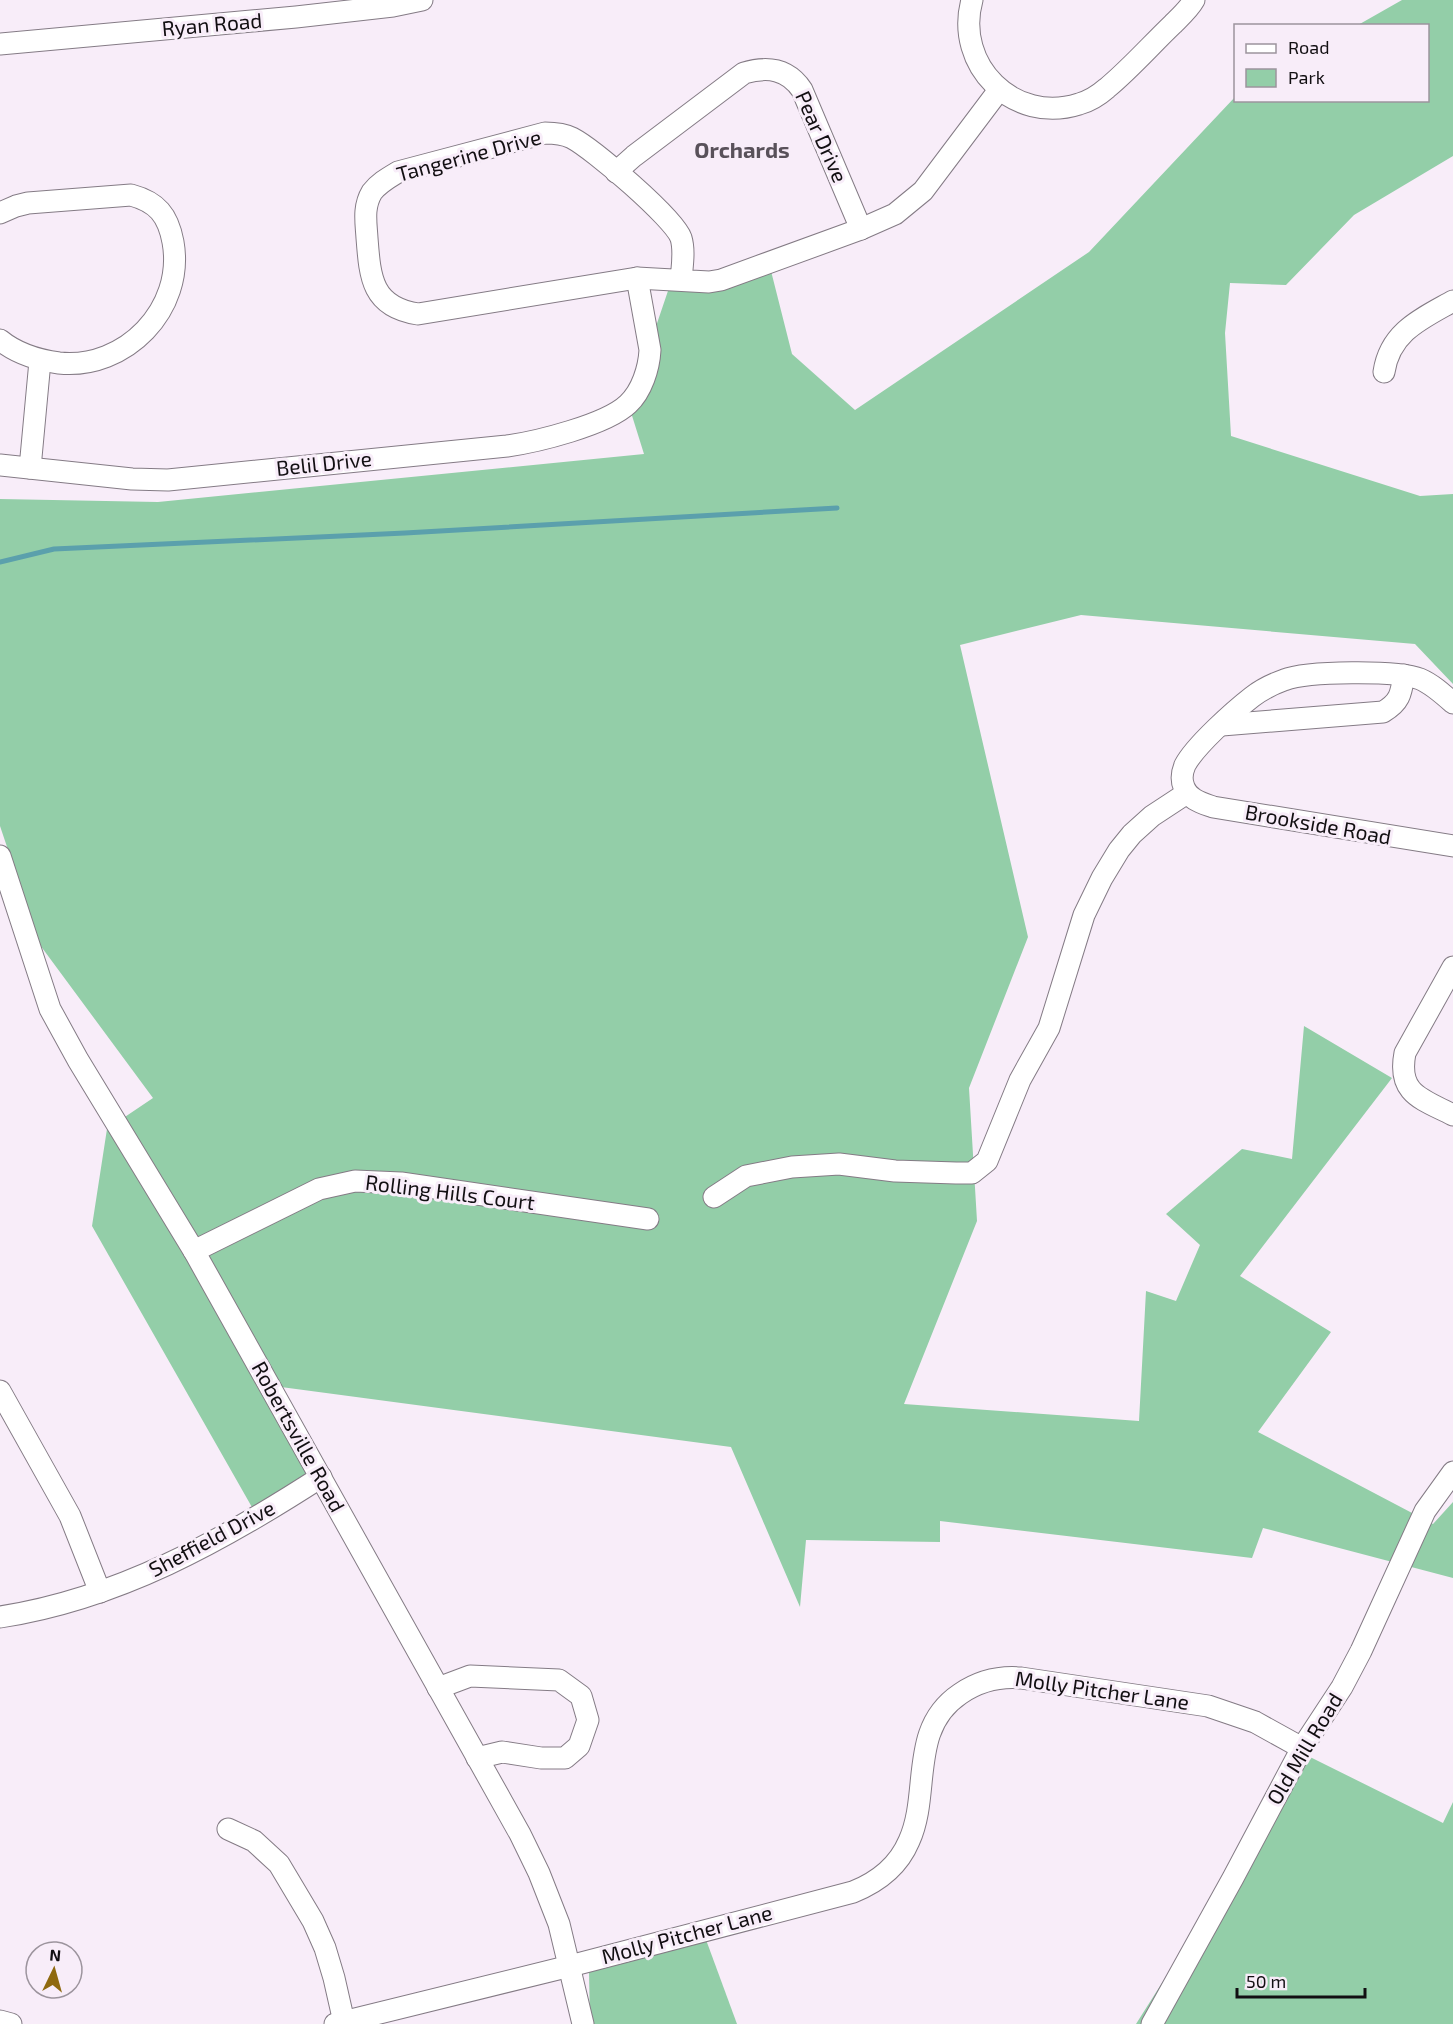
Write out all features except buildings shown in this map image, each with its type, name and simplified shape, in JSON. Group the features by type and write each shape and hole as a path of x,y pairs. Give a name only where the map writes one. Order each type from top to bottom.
{"street":[{"name":"Ryan Road","path":"0,44 296,17 393,6 422,0"},
{"path":"972,0 969,19 970,40 974,54 987,78 999,90 1029,106 1041,108 1056,108 1087,102 1107,88 1194,0"},
{"name":"Pear Drive","path":"616,172 744,73 757,69 779,70 789,75 802,90 861,229"},
{"path":"674,279 709,282 721,280 861,229 895,214 918,196 999,90"},
{"name":"Tangerine Drive","path":"545,133 570,137 616,172 673,223 681,237 683,248 674,279 637,278 418,314 395,309 383,299 371,278 365,213 368,200 384,180 398,172 545,133"},
{"path":"0,213 28,203 131,195 145,199 165,216 171,230 174,251 174,272 170,289 159,313 148,327 124,349 93,362 72,364 40,361 17,351 0,340"},
{"name":"Belil Drive","path":"0,465 132,479 168,480 507,446 551,438 614,414 628,404 646,375 650,350 637,278"},
{"path":"1384,372 1386,357 1391,346 1422,318 1453,301"},
{"path":"30,468 40,361"},
{"path":"714,1197 746,1176 792,1167 839,1164 895,1171 972,1173 987,1161 1020,1080 1049,1028 1084,915 1102,878 1132,834 1152,816 1187,793 1182,785 1185,765 1222,725 1262,690 1291,678 1319,674 1404,675 1420,679 1434,687 1453,703"},
{"path":"1222,725 1383,712 1395,705 1404,675"},
{"name":"Brookside Road","path":"1187,793 1213,807 1453,846"},
{"name":"Robertsville Road","path":"0,856 50,1009 78,1060 194,1251 520,1834 539,1873 559,1924 583,2024"},
{"path":"1453,967 1405,1053 1402,1067 1404,1077 1413,1093 1453,1115"},
{"name":"Rolling Hills Court","path":"194,1251 319,1188 355,1182 401,1183 648,1219"},
{"path":"0,1391 70,1516 100,1592"},
{"name":"Old Mill Road","path":"1152,2024 1302,1748 1357,1660 1425,1511 1453,1472"},
{"name":"Sheffield Drive","path":"0,1617 62,1605 137,1580 201,1548 321,1478"},
{"path":"438,1688 470,1676 559,1680 581,1696 588,1720 579,1746 566,1758 541,1758 502,1752 477,1758"},
{"name":"Molly Pitcher Lane","path":"340,2023 853,1892 877,1880 901,1856 913,1832 927,1741 932,1726 954,1697 987,1680 1021,1678 1208,1706 1255,1722 1302,1748"},
{"path":"228,1829 254,1841 279,1864 313,1921 325,1948 340,2023"},
{"path":"0,2021 11,2024"}],"green space":[{"path":"1402,0 1453,0 1453,156 1354,215 1286,285 1230,283 1225,333 1231,436 1420,496 1453,494 1453,684 1415,644 1081,615 960,645 1028,937 969,1088 977,1221 904,1404 1139,1421 1146,1291 1176,1301 1200,1245 1166,1214 1242,1149 1292,1159 1304,1026 1392,1078 1240,1276 1331,1332 1258,1432 1433,1524 1453,1502 1453,1578 1263,1528 1252,1558 940,1521 940,1542 806,1540 800,1607 731,1447 281,1387 331,1478 261,1523 92,1226 107,1129 153,1098 40,945 0,826 0,499 158,502 644,454 629,406 671,282 770,267 792,354 855,410 1089,252 1234,98 1234,102 1429,102 1429,24 1360,24"},
{"path":"1306,1755 1443,1823 1453,1802 1453,2024 1136,2024"},
{"path":"705,1937 737,2024 590,2024 589,1972"}],"waterway":[{"path":"0,562 54,549 405,533 837,508"}],"district":[{"name":"Orchards","path":"742,150"}]}
